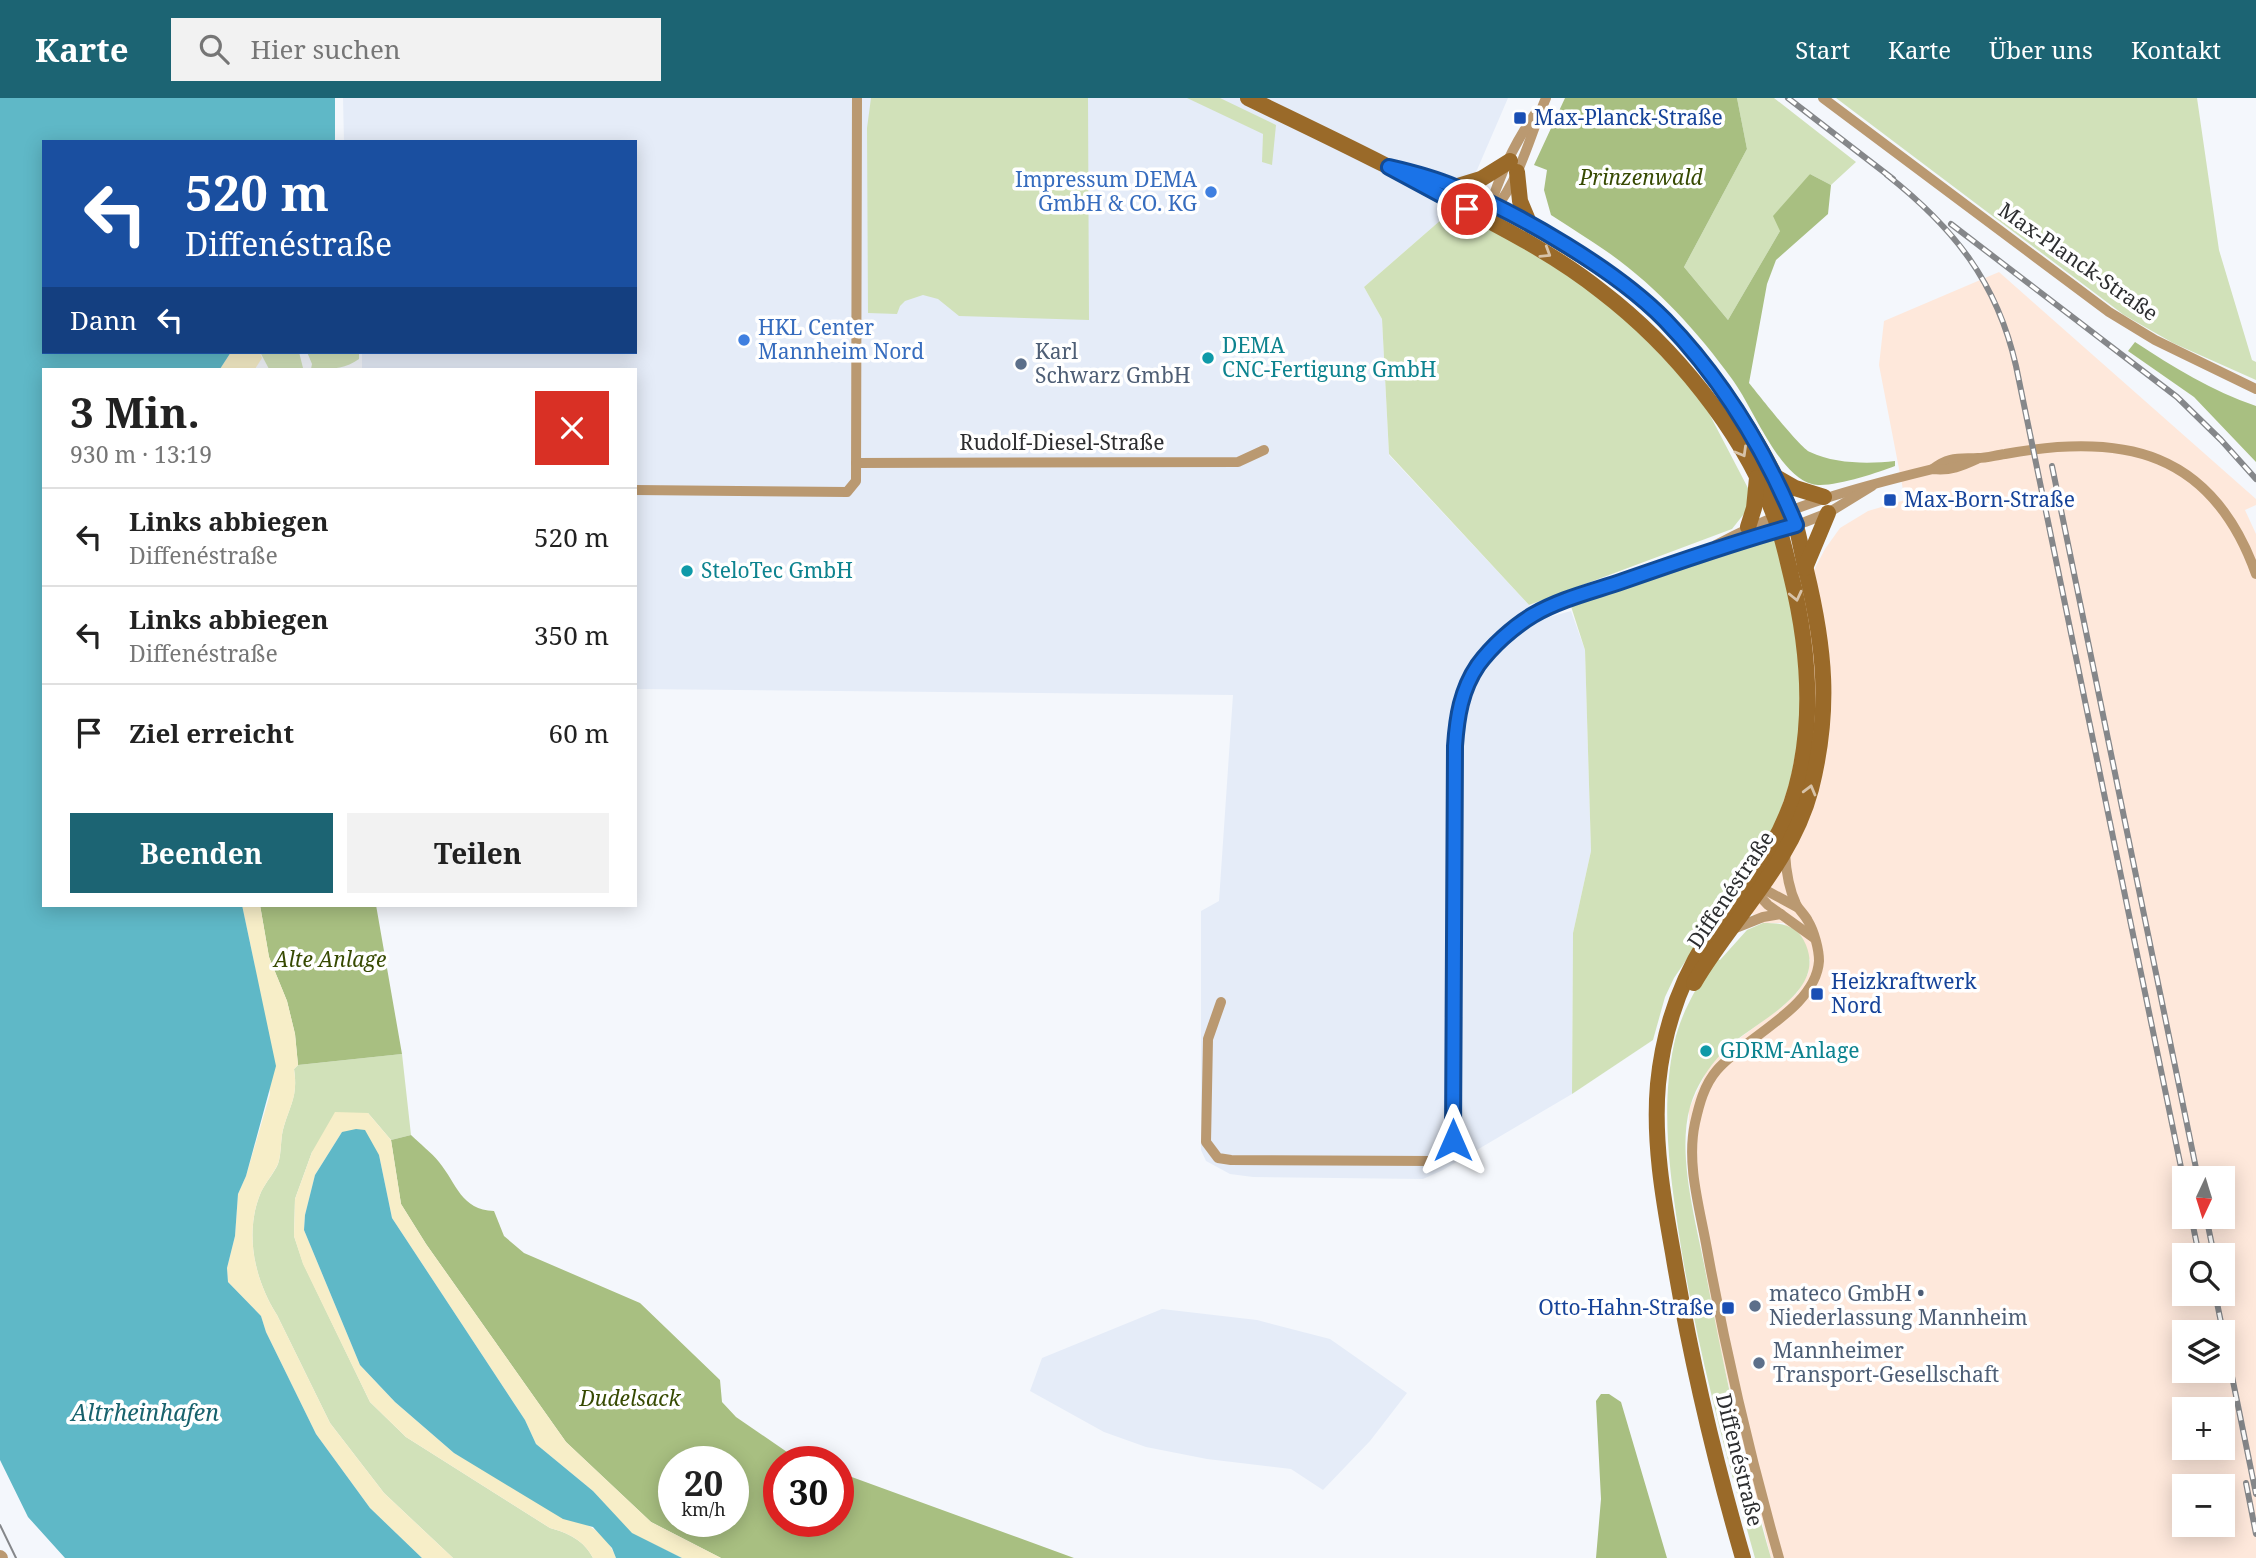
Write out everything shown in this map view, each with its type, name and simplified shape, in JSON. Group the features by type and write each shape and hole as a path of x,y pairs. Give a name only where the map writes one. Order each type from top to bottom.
{"main road":[{"name":"Diffenéstraße","path":"1248,98 1389,167 1530,225 1628,288 1664,319 1701,361 1746,426 1805,568 1820,633 1823,722 1810,791 1802,818 1785,853 1707,940 1684,981 1670,1021 1658,1083 1656,1123 1668,1226 1691,1353 1742,1558"},
{"name":"Diffenéstraße","path":"1389,167 1455,187 1491,210 1647,328 1688,373 1766,477"},
{"path":"1455,187 1513,167 1520,201 1530,225"},
{"path":"1748,527 1766,477 1824,497"},
{"path":"1805,568 1828,513"},
{"name":"Diffenéstraße","path":"1679,1001 1692,986 1756,888 1791,806 1801,767 1807,722 1807,673 1785,520"}],"street":[{"path":"637,490 846,492 856,481 857,98"},
{"name":"Max-Planck-Straße","path":"1823,98 2109,312 2155,340 2256,389"},
{"path":"1491,210 1495,189 1513,167 1524,130 1545,99"},
{"path":"1221,1002 1208,1038 1206,1142 1218,1158 1432,1161 1449,1152 1453,1140 1457,718 1466,687 1480,663 1502,639 1534,615 1569,600 1698,555 1785,520 1824,497 1933,469 1946,471 1979,458 2033,449 2094,446 2125,449 2162,460 2190,476 2224,509 2238,530 2256,574"},
{"name":"Rudolf-Diesel-Straße","path":"856,463 1238,462 1264,450"},
{"path":"1698,555 1748,527 1828,513 1872,486"},
{"path":"1779,1558 1725,1345 1692,1158 1694,1127 1701,1098 1714,1073 1736,1050 1793,1008 1816,976 1819,951 1808,921 1797,906 1787,879 1785,853"},
{"path":"1756,888 1797,906"},
{"path":"1756,888 1781,914 1814,937"},
{"path":"1730,930 1750,921 1781,914"}],"shaded area":[{"path":"343,98 1508,98 1477,170 1450,212 1364,287 1382,319 1389,455 1542,619 1571,611 1585,650 1591,851 1573,933 1572,1094 1423,1179 1253,1177 1230,1174 1206,1161 1201,1150 1201,911 1219,901 1233,695 637,689 637,368 362,368 362,354 637,354 637,140 344,140"},
{"path":"1999,272 2256,499 2256,505 2245,510 2256,534 2256,1558 1771,1558 1718,1341 1688,1172 1689,1109 1708,1068 1725,1049 1797,993 1808,974 1810,960 1784,923 1763,923 1731,896 1795,606 1825,549 1840,528 1868,511 1905,500 1879,365 1884,321"},
{"path":"1162,1309 1257,1320 1330,1339 1407,1393 1370,1441 1323,1490 1291,1469 1207,1459 1146,1447 1104,1432 1030,1391 1042,1358"}],"green space":[{"path":"871,98 1088,98 1089,320 959,316 938,299 923,295 905,301 897,314 868,313 867,128"},
{"path":"1187,98 1220,98 1276,125 1272,165 1262,162 1263,134"},
{"name":"Prinzenwald","path":"1565,98 1737,98 1747,149 1684,267 1728,320 1780,231 1773,216 1810,174 1831,185 1828,214 1776,260 1767,284 1749,383 1789,432 1810,452 1830,459 1852,462 1895,461 1895,466 1853,480 1830,484 1812,484 1800,478 1777,454 1732,379 1676,311 1627,266 1551,215 1544,190 1547,170 1534,165"},
{"path":"1737,98 1774,98 1856,162 1831,185 1810,174 1728,320 1684,267 1747,149"},
{"path":"1836,98 2197,98 2219,250 2252,360 2256,362 2256,380 2173,343 2124,315"},
{"path":"1450,212 1464,214 1522,245 1618,310 1701,398 1749,490 1747,510 1732,529 1529,605 1389,454 1382,319 1364,287"},
{"path":"2135,342 2193,378 2256,406 2256,462 2194,397 2128,351"},
{"path":"261,354 300,354 303,368 268,368"},
{"path":"308,354 359,354 359,359 342,367 311,368"},
{"path":"1779,530 1803,635 1800,729 1790,782 1773,832 1674,978 1665,997 1653,1040 1572,1094 1573,933 1591,851 1585,650 1569,600"},
{"name":"Alte Anlage","path":"260,907 376,907 402,1054 298,1065 295,1034 287,1001 269,957"},
{"path":"1763,923 1789,926 1803,938 1810,963 1806,979 1796,994 1734,1042 1707,1071 1690,1107 1685,1144 1692,1206 1726,1375 1771,1558 1755,1558 1721,1435 1693,1312 1675,1205 1667,1113 1674,1044 1691,999 1715,958 1720,960 1747,930"},
{"path":"402,1054 411,1135 391,1140 368,1113 312,1152 295,1199 294,1236 303,1263 370,1402 406,1437 550,1528 575,1538 593,1558 453,1558 384,1493 330,1423 262,1286 254,1255 253,1223 261,1192 279,1159 283,1131 294,1092 294,1069 298,1065"},
{"name":"Dudelsack","path":"411,1135 439,1162 467,1201 483,1210 494,1211 504,1236 524,1253 640,1303 720,1380 722,1402 736,1417 778,1446 763,1446 763,1537 854,1537 854,1478 1074,1558 721,1558 680,1537 749,1537 749,1446 658,1446 658,1526 651,1522 566,1442 426,1244 401,1204 391,1140"},
{"path":"1601,1394 1609,1394 1621,1402 1667,1558 1596,1558 1601,1499 1596,1401"}],"sand":[{"path":"230,354 261,354 262,358 256,368 221,368"},
{"path":"242,907 260,907 269,957 287,1001 295,1034 298,1065 294,1069 294,1093 283,1131 278,1164 261,1192 253,1223 254,1255 262,1286 330,1423 384,1493 453,1558 422,1558 370,1508 316,1434 266,1332 261,1316 228,1282 227,1268 235,1236 238,1194 246,1176 270,1094 254,962"},
{"path":"335,1112 368,1113 391,1140 401,1204 426,1244 566,1442 658,1526 658,1537 680,1537 721,1558 682,1558 632,1534 593,1491 536,1444 525,1420 392,1218 379,1155 342,1132 315,1175 304,1230 360,1365 395,1402 454,1453 592,1528 606,1541 616,1558 593,1558 575,1538 550,1528 406,1437 370,1402 303,1264 294,1236 295,1199 312,1152"}],"water":[{"name":"Altrheinhafen","path":"0,98 335,98 335,140 42,140 42,354 230,354 221,368 42,368 42,907 242,907 276,1066 246,1176 238,1194 235,1236 227,1268 228,1282 261,1316 266,1332 316,1434 370,1508 422,1558 65,1558 28,1517 0,1460"},
{"path":"365,1130 379,1155 392,1218 525,1420 536,1444 593,1491 632,1533 682,1558 616,1558 612,1548 593,1527 563,1519 454,1453 395,1402 360,1365 304,1230 315,1175 342,1132"}],"tram line":[{"path":"0,1525 16,1558"}],"railway":[{"path":"1788,98 1893,179"},
{"path":"1887,175 1933,215 1970,259 1997,308 2008,336 2181,1166"},
{"path":"1951,224 2177,397 2256,479"},
{"path":"2052,466 2196,1166"},
{"path":"2194,1229 2197,1243"},
{"path":"2209,1229 2212,1243"},
{"path":"2218,1306 2256,1494"},
{"path":"2246,1483 2256,1534"}],"place":[{"name":"Max-Planck-Straße","path":"1520,118"},
{"name":"Impressum DEMA GmbH & CO. KG","path":"1211,192"},
{"name":"HKL Center Mannheim Nord","path":"744,340"},
{"name":"DEMA CNC-Fertigung GmbH","path":"1208,358"},
{"name":"Karl Schwarz GmbH","path":"1021,364"},
{"name":"Max-Born-Straße","path":"1890,500"},
{"name":"SteloTec GmbH","path":"687,571"},
{"name":"Heizkraftwerk Nord","path":"1817,994"},
{"name":"GDRM-Anlage","path":"1706,1051"},
{"name":"mateco GmbH • Niederlassung Mannheim","path":"1755,1306"},
{"name":"Otto-Hahn-Straße","path":"1728,1308"},
{"name":"Mannheimer Transport-Gesellschaft","path":"1759,1363"}],"route":[{"path":"1453,1140 1455,746 1462,696 1476,668 1502,639 1534,615 1698,555 1796,525 1774,476 1746,426 1701,361 1664,319 1628,288 1530,225 1455,187 1389,167 1467,209"}]}
